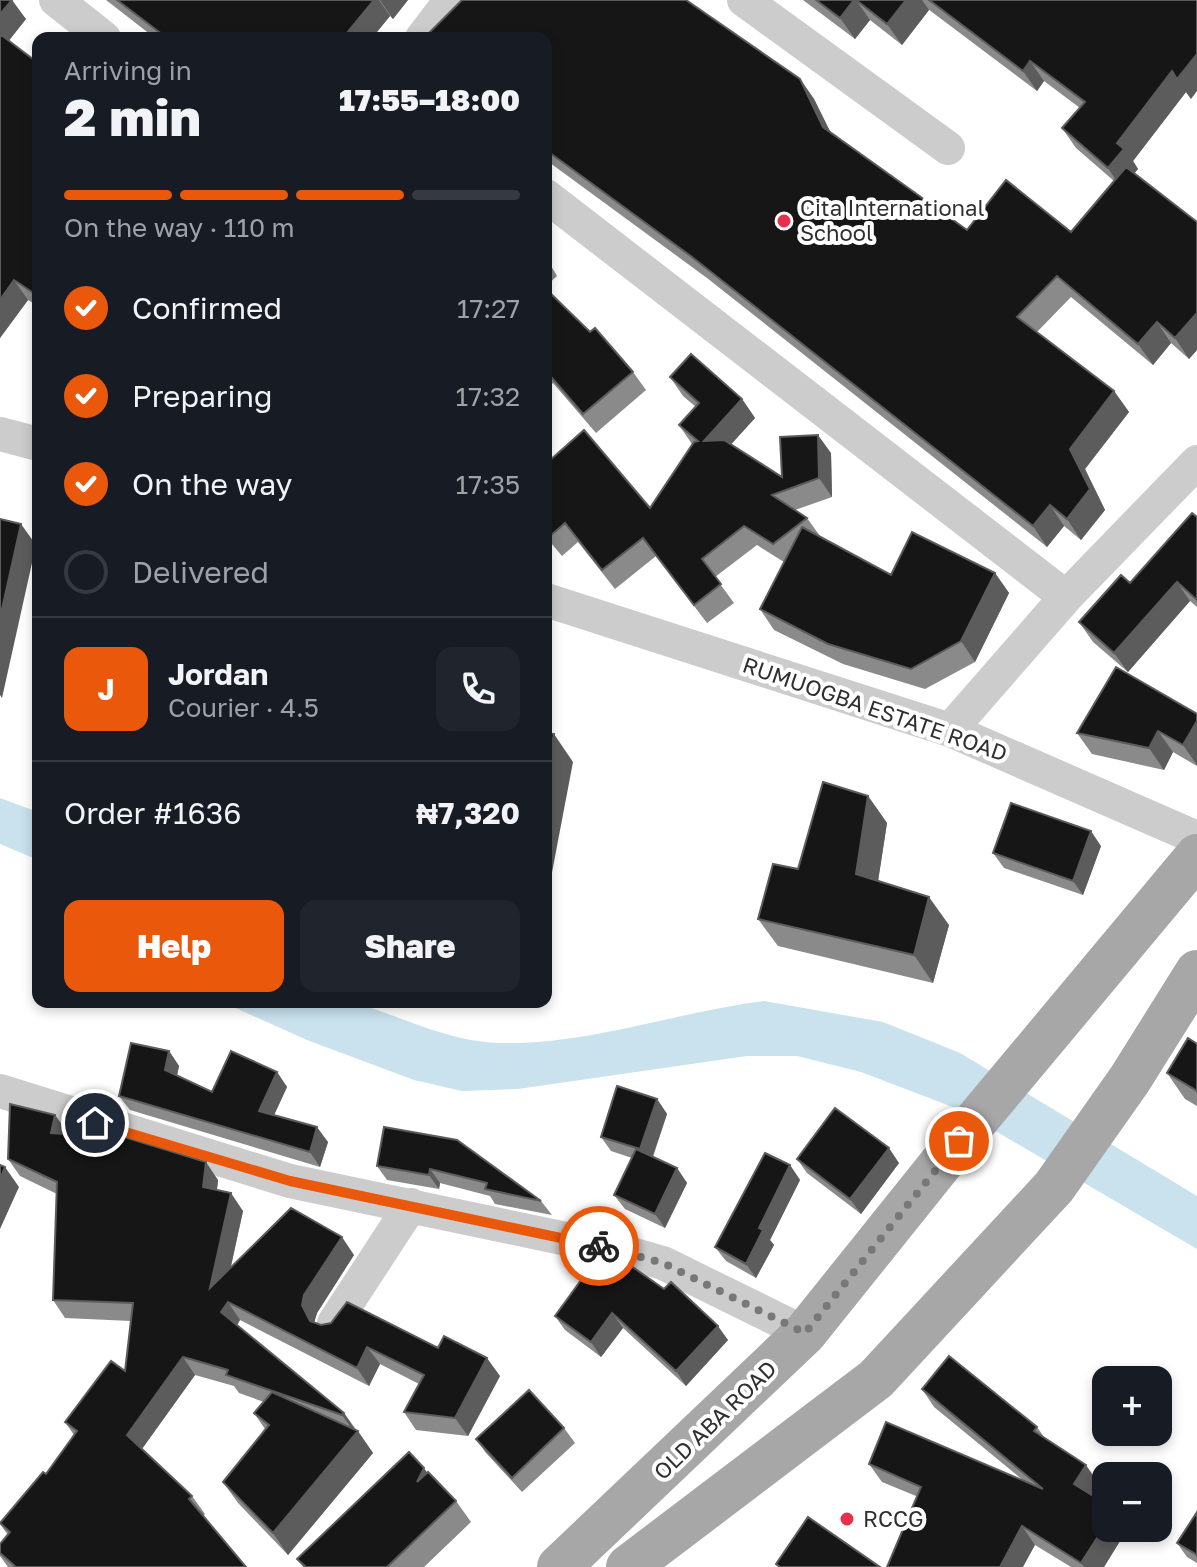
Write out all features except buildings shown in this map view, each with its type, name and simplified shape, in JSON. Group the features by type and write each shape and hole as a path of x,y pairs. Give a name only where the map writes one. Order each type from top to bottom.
{"main road":[{"name":"OLD ABA ROAD","path":"559,1567 805,1333 959,1141 1197,856"},
{"path":"628,1567 876,1379 1054,1187 1130,1079 1197,972"}],"street":[{"path":"56,0 96,32"},
{"path":"427,32 451,0"},
{"path":"744,0 948,148"},
{"path":"552,201 1066,597"},
{"path":"0,434 32,442"},
{"path":"950,730 1066,597 1197,462"},
{"name":"RUMUOGBA ESTATE ROAD","path":"552,602 950,730 1197,838"},
{"path":"0,1091 290,1181 411,1205 663,1263 805,1333"},
{"path":"334,1323 411,1205"}],"water":[{"path":"0,798 32,810 32,857 0,844"},
{"path":"764,1001 883,1022 960,1053 1197,1196 1197,1249 958,1109 861,1072 797,1056 747,1056 518,1089 462,1091 414,1080 307,1040 235,1008 370,1008 444,1034 501,1043 567,1039"}],"way so far":[{"path":"599,1246 663,1263 805,1333 959,1141"}],"place":[{"name":"Cita International School","path":"784,221"},
{"name":"RCCG","path":"847,1519"}],"route":[{"path":"95,1123 290,1181 599,1246"}]}
